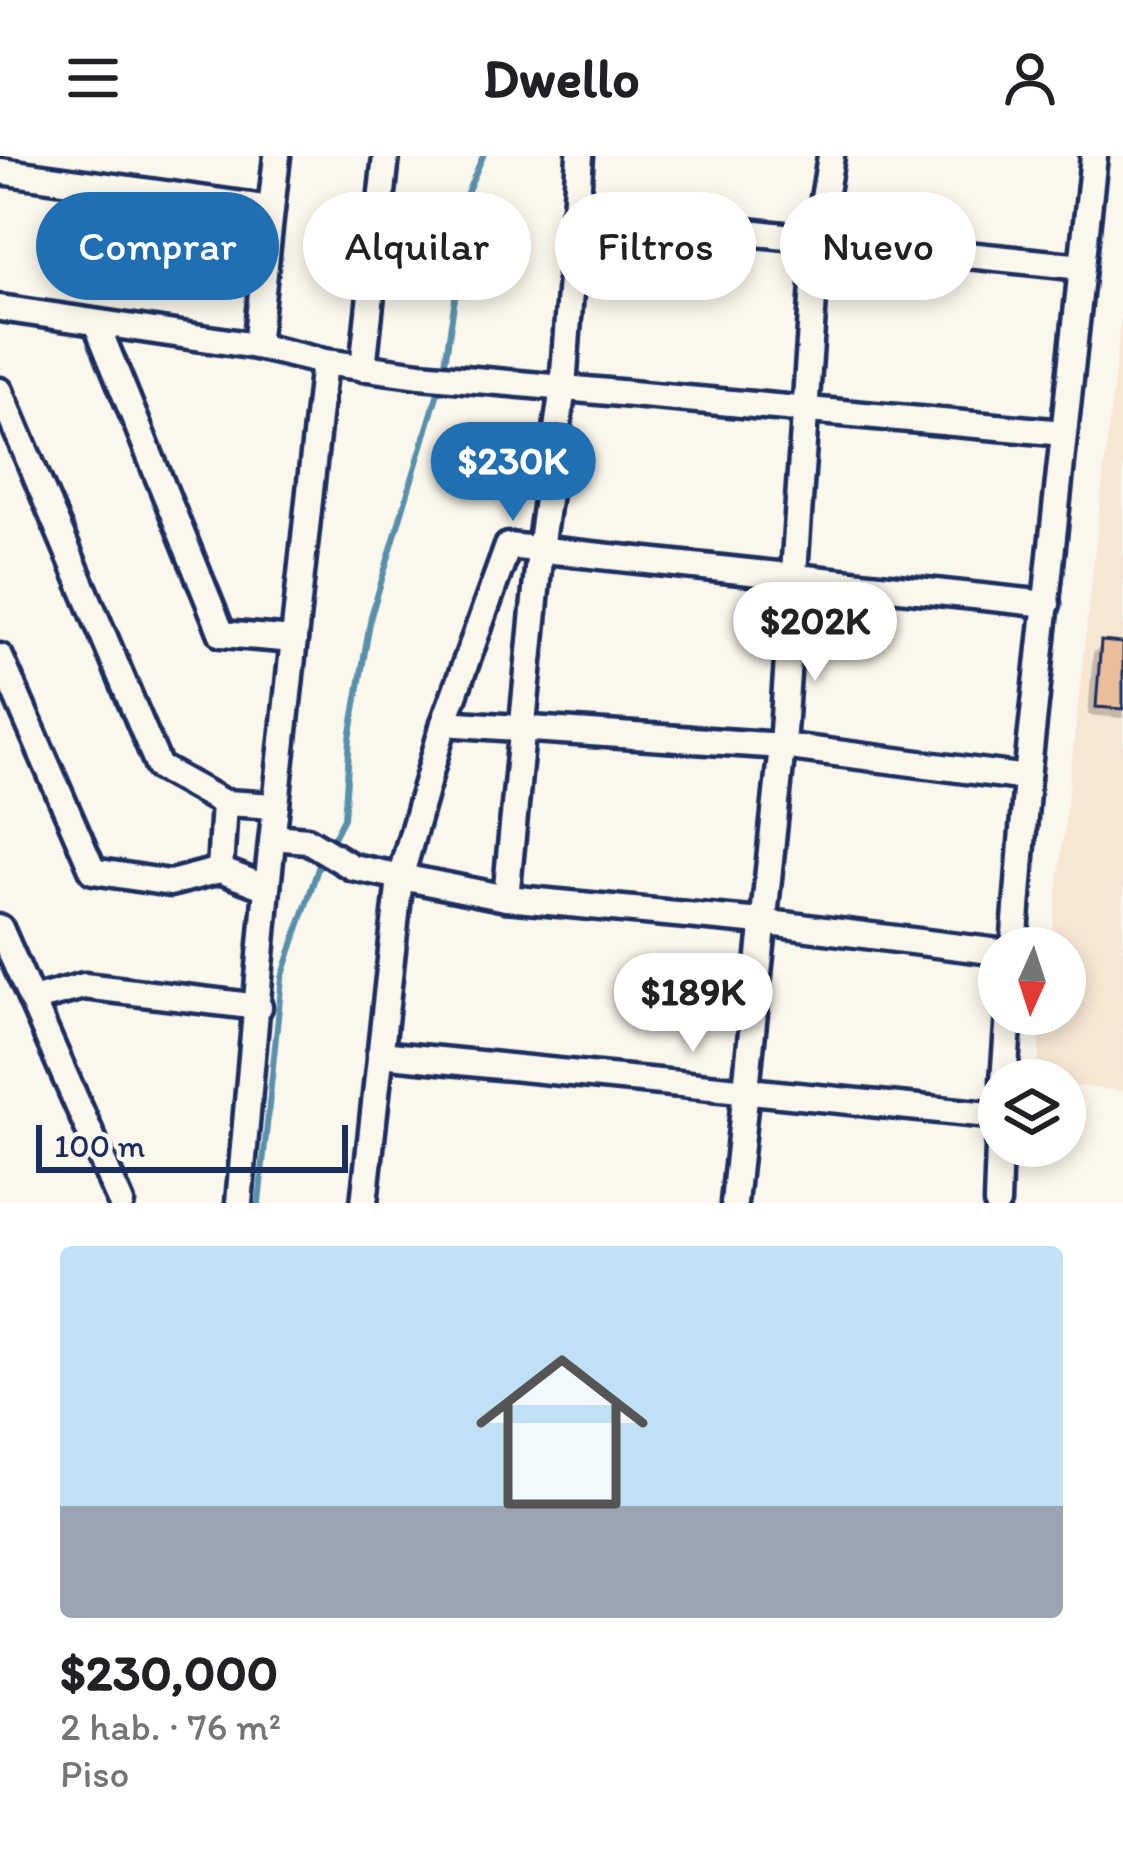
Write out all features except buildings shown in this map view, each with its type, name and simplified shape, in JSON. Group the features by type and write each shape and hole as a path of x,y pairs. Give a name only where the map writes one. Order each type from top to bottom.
{"street":[{"path":"273,192 277,156"},
{"path":"363,368 386,156"},
{"path":"576,192 580,156"},
{"path":"825,192 831,156"},
{"path":"1016,927 1027,778 1094,156"},
{"path":"0,171 150,192"},
{"path":"976,257 1082,267"},
{"path":"256,346 261,300"},
{"path":"506,898 568,300"},
{"path":"734,1203 782,746 814,300"},
{"path":"0,308 420,375 1064,433"},
{"path":"97,325 222,634 294,640"},
{"path":"239,1203 275,806 324,362"},
{"path":"0,391 160,767 224,803 275,806"},
{"path":"364,1203 400,878 443,723 508,546 1047,604"},
{"path":"0,658 93,871 170,883 220,870 267,888"},
{"path":"443,723 782,746 1027,778"},
{"path":"220,870 224,803"},
{"path":"273,836 307,840 352,867 506,898 761,922 978,949"},
{"path":"0,928 121,1203"},
{"path":"32,1000 84,986 259,1007"},
{"path":"380,1054 978,1114"},
{"path":"997,1203 999,1167"}],"shaded area":[{"path":"1123,298 1123,1091 1086,1087 1086,1059 1038,1059 1041,1035 1086,1035 1086,927 1053,927"}],"waterway":[{"path":"444,369 465,197 483,156"},
{"path":"330,845 344,818 350,739 371,616 441,382"},
{"path":"259,1203 282,978 322,856"}]}
